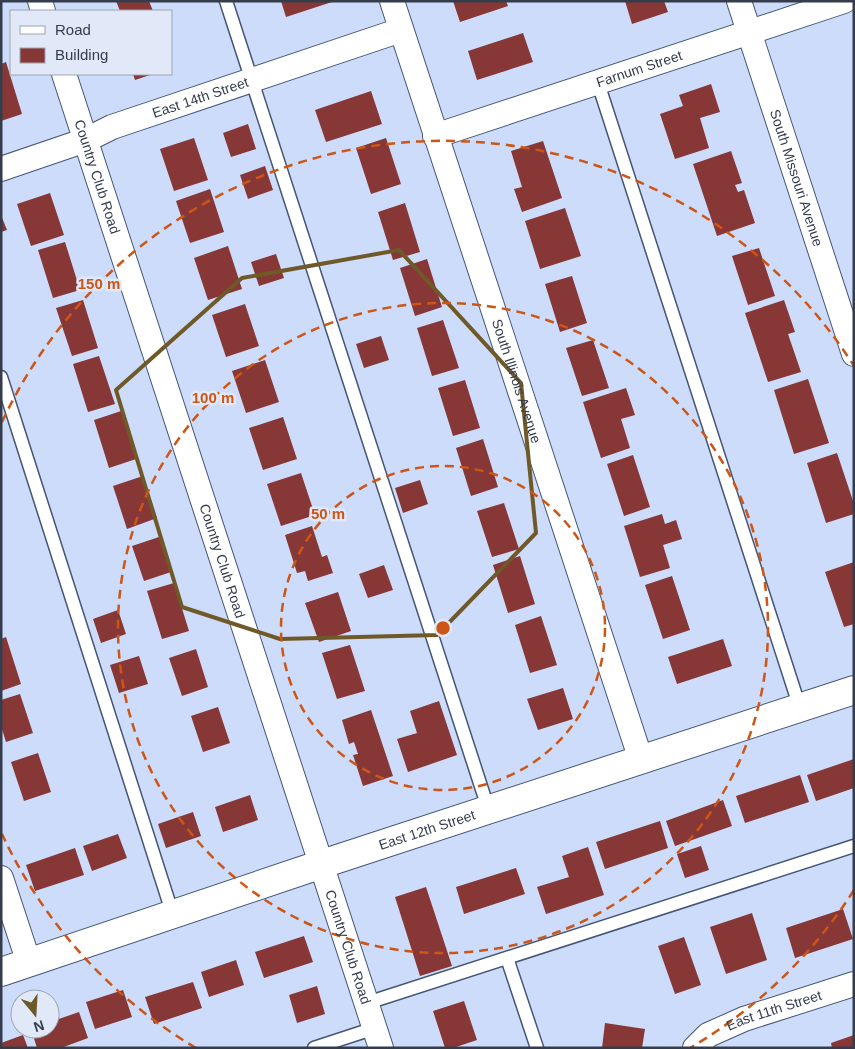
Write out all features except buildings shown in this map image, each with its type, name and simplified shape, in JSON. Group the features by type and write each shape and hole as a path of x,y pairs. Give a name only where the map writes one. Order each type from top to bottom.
{"street":[{"name":"South Illinois Avenue","path":"392,1 641,760"},
{"name":"South Missouri Avenue","path":"739,1 854,354"},
{"name":"Farnum Street","path":"435,136 844,1"},
{"name":"East 14th Street","path":"1,169 86,140 112,127 401,30"},
{"name":"Country Club Road","path":"64,75 378,1038"},
{"name":"East 12th Street","path":"1,972 173,916 322,864 489,811 854,690"},
{"path":"1,878 29,963"},
{"name":"East 11th Street","path":"696,1046 708,1035 744,1019 854,984"}],"lane":[{"path":"226,1 489,811"},
{"path":"598,83 800,708"},
{"path":"1,377 173,916"},
{"path":"366,1003 854,846"},
{"path":"508,958 537,1048"},
{"path":"314,1048 378,1038"}],"highlighted area":[{"path":"399,250 521,383 536,533 437,635 280,639 182,607 116,390 242,278"}]}
